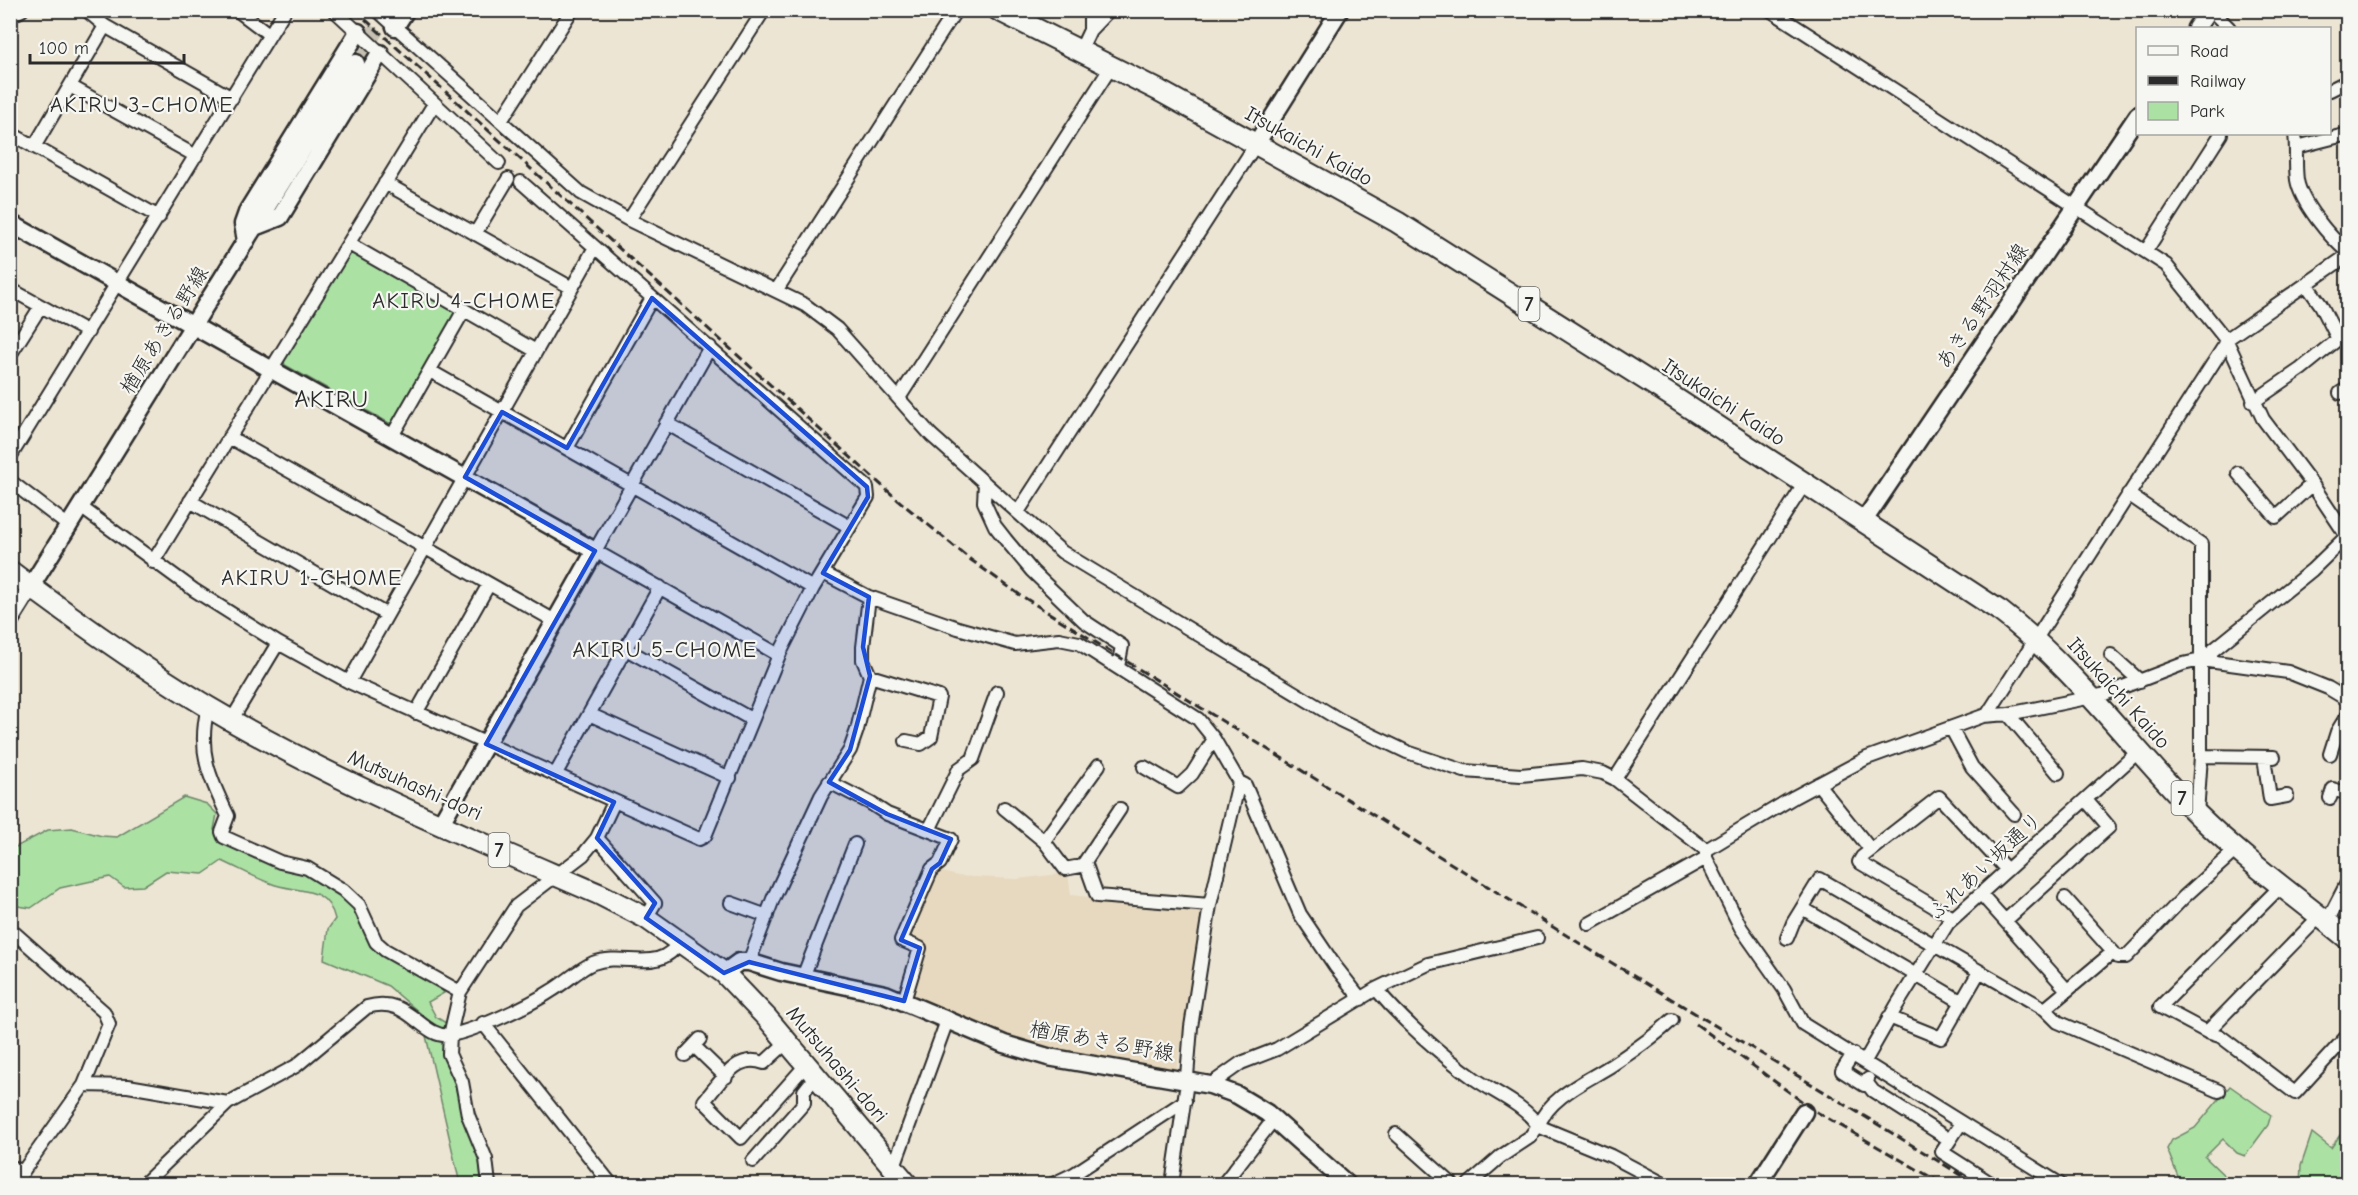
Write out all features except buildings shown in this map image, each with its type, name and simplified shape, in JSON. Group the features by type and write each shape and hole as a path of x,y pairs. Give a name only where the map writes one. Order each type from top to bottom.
{"main road":[{"path":"395,27 406,10"},
{"name":"Itsukaichi Kaido","path":"998,10 1256,144 1397,222 1805,483 2000,611 2035,638 2091,696 2197,814 2281,886 2348,939"},
{"path":"2197,27 2210,10"},
{"path":"1256,144 1336,12"},
{"path":"246,242 243,224 248,210 358,32"},
{"path":"256,226 280,217 380,53"},
{"name":"楢原あきる野線","path":"11,618 82,508 356,63"},
{"name":"あきる野羽村線","path":"1863,522 2136,118"},
{"path":"10,223 595,550 441,823"},
{"name":"Mutsuhashi-dori","path":"10,571 123,653 231,721 326,771 646,918 681,940 724,973 787,1042 907,1185"},
{"path":"724,973 739,962 749,962"},
{"name":"楢原あきる野線","path":"749,962 803,977 885,994 948,1018 1004,1044 1048,1057 1185,1079 1237,1095 1274,1119 1347,1185"},
{"path":"1758,1185 1804,1112"}],"street":[{"path":"10,16 22,10"},
{"path":"86,10 105,26 232,98"},
{"path":"237,10 270,35"},
{"path":"10,457 285,10"},
{"path":"334,10 500,163"},
{"path":"377,10 581,193 629,220 776,291 827,320 931,435 1062,552 1340,720 1407,752 1464,771 1521,775 1582,769 1615,778 1706,854 1735,918 1785,989 1797,1017 1803,1024 2060,1185"},
{"path":"501,121 572,10"},
{"path":"629,220 764,10"},
{"path":"776,291 956,10"},
{"path":"1090,30 1092,10 1100,14 1108,12"},
{"path":"1770,10 2166,265 2227,341 2253,402 2269,429 2312,484 2347,536 2312,570 2201,660"},
{"path":"2210,10 2228,27"},
{"path":"1080,51 1090,30 1108,12"},
{"path":"34,147 105,26"},
{"path":"899,398 1111,67"},
{"path":"2331,90 2348,81"},
{"path":"70,86 196,156"},
{"path":"153,562 434,104"},
{"path":"10,134 159,217"},
{"path":"2297,147 2348,134"},
{"path":"2146,251 2220,135"},
{"path":"1987,715 2227,341 2348,253 2334,242 2316,217 2297,182 2295,135"},
{"path":"1018,512 1256,144"},
{"path":"476,234 507,179"},
{"path":"82,508 153,562 278,643 349,682 699,839 705,836 779,655 813,588 868,497 867,488 710,347 594,249 521,182"},
{"path":"386,183 572,288"},
{"path":"349,244 536,351"},
{"path":"349,682 594,249"},
{"path":"2253,402 2301,369 2338,339 2321,305 2306,284"},
{"path":"10,289 88,332"},
{"path":"567,448 652,298"},
{"path":"10,355 41,306"},
{"path":"392,436 464,310"},
{"path":"710,347 595,550 779,655"},
{"path":"430,371 813,588"},
{"path":"666,423 850,528"},
{"path":"229,437 555,621"},
{"path":"2238,473 2276,517 2312,484"},
{"path":"10,481 70,527"},
{"path":"985,483 984,502 995,526 1032,571 1084,621 1122,646 1118,668"},
{"path":"1615,778 1805,483"},
{"path":"2128,494 2201,544 2201,756 2197,814"},
{"path":"190,501 387,615"},
{"path":"822,573 870,597 958,628 1015,644 1059,639 1079,643 1198,719 1214,739 1239,782 1245,785 1300,914 1335,966 1361,999"},
{"path":"416,714 489,584"},
{"path":"555,775 660,587"},
{"path":"749,962 767,916 829,783 850,750 870,676 863,653 870,597"},
{"path":"231,721 278,643"},
{"path":"626,649 751,719"},
{"path":"2111,655 2140,681"},
{"path":"1589,924 1818,784 1867,758 1987,715 2008,714 2091,696 2201,660 2288,672 2328,688 2348,700"},
{"path":"870,676 939,697 931,737 921,744 906,741"},
{"path":"929,830 959,769 973,759 998,692"},
{"path":"208,707 204,723 206,771 228,816 222,832 224,837 280,862 307,868 343,890 358,905 376,942 385,950 460,992"},
{"path":"589,714 730,778"},
{"path":"2008,714 2058,773"},
{"path":"2330,754 2337,732 2348,714"},
{"path":"1951,728 1972,767 2014,814"},
{"path":"1144,767 1178,787 1192,774 1214,739"},
{"name":"ふれあい坂通り","path":"1866,1082 1870,1065 1889,1017 1933,945 1953,918 2139,751"},
{"path":"2201,756 2269,757 2270,799 2287,796"},
{"path":"1044,841 1099,765"},
{"path":"1172,1185 1185,1101 1191,1027 1210,905 1239,782"},
{"path":"829,783 870,802 887,814 951,839 940,863 932,869 901,940 920,948 904,1001"},
{"path":"1818,784 1871,850"},
{"path":"2330,798 2333,789 2348,794"},
{"path":"1953,918 1859,862 1939,797 2007,870"},
{"path":"2005,921 2109,827 2086,800"},
{"path":"489,1185 486,1159 468,1115 462,1082 450,1054 450,1035 460,992 516,906 583,855 597,838 614,802"},
{"path":"1004,808 1044,841 1065,869 1086,865 1097,896 1210,905"},
{"path":"1082,866 1120,809"},
{"path":"597,838 655,903 646,918"},
{"path":"803,977 855,844"},
{"path":"2066,898 2117,957 2126,957 2184,897 2237,849"},
{"path":"1787,938 1820,879 2045,1009 2058,1022 2218,1091"},
{"path":"2207,1032 2324,919 2348,881"},
{"path":"2281,886 2160,1007 2234,1044 2295,1093 2348,1035"},
{"path":"1981,894 2067,990"},
{"path":"731,903 767,916"},
{"path":"1802,908 1962,1002"},
{"path":"10,929 108,1018 108,1024 84,1085 14,1185"},
{"path":"1210,1085 1241,1063 1277,1049 1376,989 1428,963 1537,938"},
{"path":"144,1185 228,1103 296,1066 356,1014 374,1005 382,1003 395,1006 432,1030 450,1035 534,1003 592,964 609,959 653,961 674,951 681,940"},
{"path":"2045,1009 2114,951"},
{"path":"1889,1017 1941,1038 1979,972"},
{"path":"1376,989 1389,1005 1440,1052 1514,1105 1538,1126 1611,1156 1664,1185"},
{"path":"893,1169 948,1018"},
{"path":"1470,1185 1500,1156 1530,1137 1552,1105 1567,1092 1655,1036 1672,1020"},
{"path":"483,1023 611,1185"},
{"path":"787,1042 764,1063 752,1059 740,1062 704,1101 741,1138 811,1070"},
{"path":"693,1047 726,1077"},
{"path":"1853,1054 1842,1071 1864,1085 1866,1082 1873,1091 1950,1140"},
{"path":"753,1161 804,1103 804,1091 811,1070"},
{"path":"84,1085 128,1086 228,1103"},
{"path":"1053,1185 1074,1174 1185,1101"},
{"path":"1226,1185 1224,1183 1274,1119"},
{"path":"1961,1123 1942,1152 1992,1185"},
{"path":"1396,1134 1452,1185"},
{"path":"10,1166 22,1172"}],"highlighted area":[{"path":"652,298 867,487 868,497 823,573 869,597 863,647 870,676 850,750 829,782 887,814 951,839 940,863 932,869 901,940 920,948 904,1001 749,962 724,973 646,918 655,903 597,838 614,802 486,744 595,551 465,477 502,412 567,448"}],"shaded area":[{"path":"939,871 958,876 1016,879 1068,873 1071,895 1206,910 1176,1070 1083,1058 1008,1039 915,999 912,994 927,944 910,939 907,935"}],"green space":[{"path":"354,251 454,308 456,316 396,422 389,423 285,365 283,358 346,254"},
{"path":"184,797 207,804 217,814 214,830 262,859 303,872 351,898 363,927 376,947 389,957 431,979 444,993 428,1002 436,1017 446,1023 449,1068 479,1159 482,1184 460,1184 421,1014 388,986 324,959 328,929 335,919 325,900 317,895 270,883 222,861 203,874 166,871 143,886 124,887 110,877 60,888 31,908 11,905 11,844 16,847 48,830 72,828 102,836 117,837"},
{"path":"2230,1086 2271,1115 2268,1125 2245,1156 2237,1153 2223,1139 2205,1157 2233,1184 2181,1184 2167,1149 2172,1140 2195,1128"},
{"path":"2347,1125 2347,1184 2300,1184 2301,1166 2312,1133 2331,1148"}],"tunnel":[{"path":"356,63 388,10"}],"railway":[{"path":"355,10 898,500 971,560 1020,595 1561,932 1976,1184"},
{"path":"1696,1024 1815,1111 1943,1184"}],"district":[{"name":"AKIRU 3-CHOME","path":"142,104"},
{"name":"AKIRU 4-CHOME","path":"464,300"},
{"name":"AKIRU","path":"332,399"},
{"name":"AKIRU 1-CHOME","path":"312,577"},
{"name":"AKIRU 5-CHOME","path":"665,649"}]}
